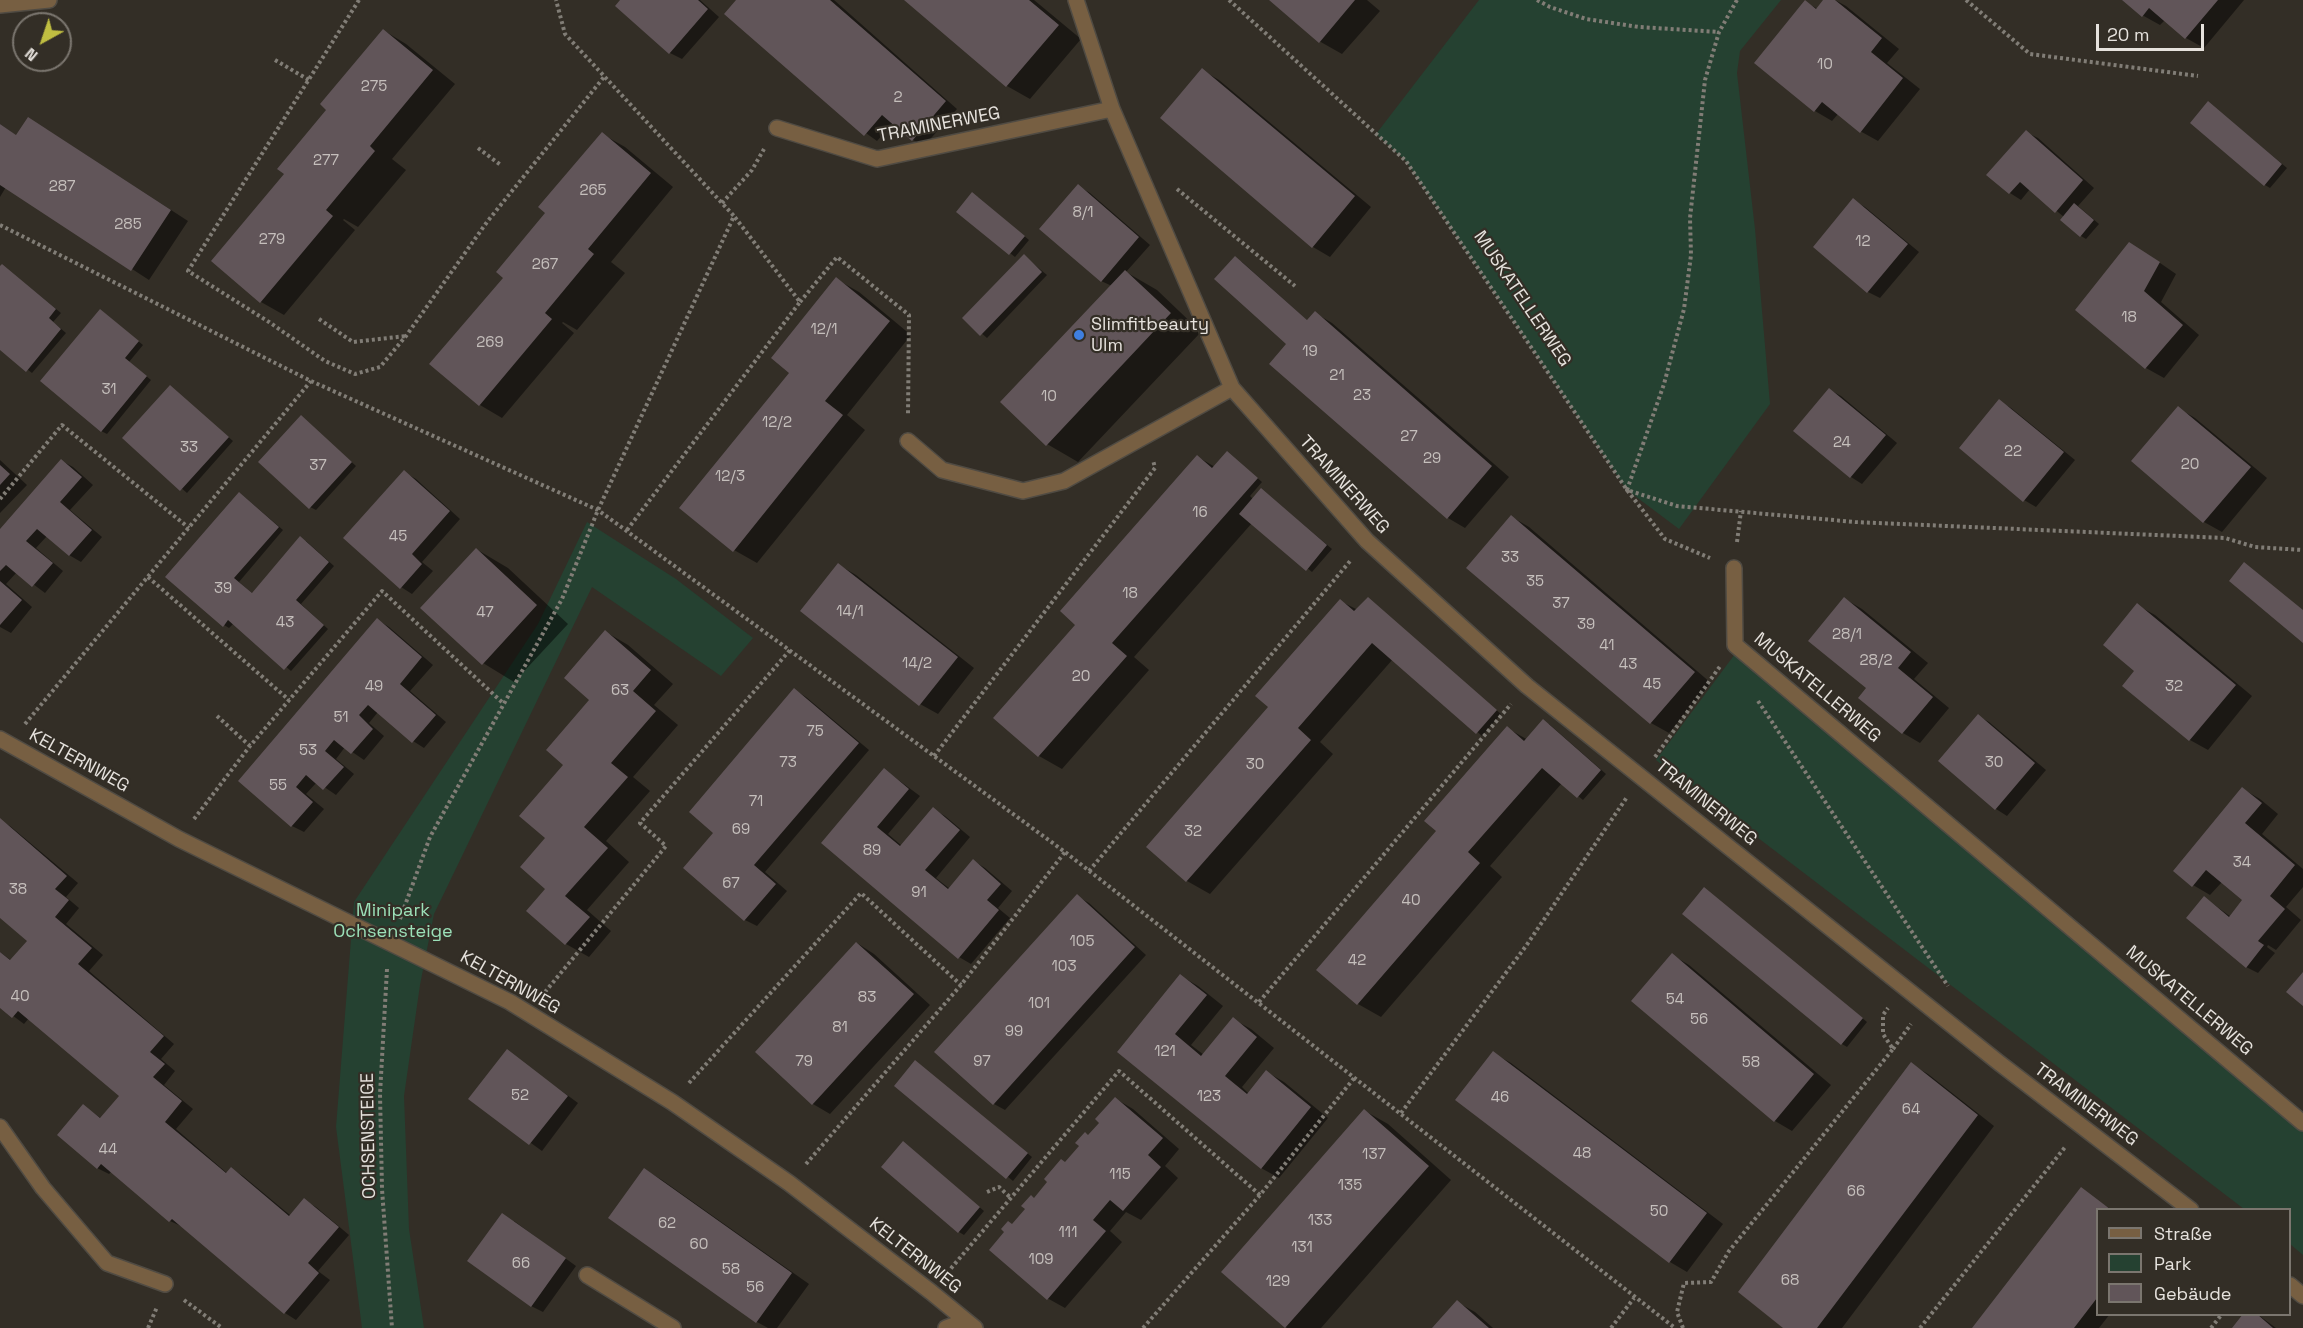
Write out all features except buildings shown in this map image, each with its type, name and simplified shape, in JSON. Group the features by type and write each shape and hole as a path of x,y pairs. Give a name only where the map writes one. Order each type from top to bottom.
{"street":[{"path":"0,5 49,0"},
{"name":"TRAMINERWEG","path":"1076,0 1112,110 1232,388 1367,541 1527,686 1903,985 2190,1208"},
{"name":"TRAMINERWEG","path":"777,128 877,159 1112,110"},
{"path":"908,441 942,470 1023,491 1064,481 1232,388"},
{"name":"MUSKATELLERWEG","path":"1734,568 1735,645 2303,1123"},
{"name":"KELTERNWEG","path":"4,741 179,838 510,1002 672,1102 789,1183 970,1324"},
{"path":"0,1127 43,1188 107,1263 165,1284"},
{"path":"587,1275 673,1328"},
{"path":"2291,1287 2303,1296"},
{"name":"KELTERNWEG","path":"946,1328 970,1324"}],"path":[{"path":"359,0 188,271 270,322 325,361 355,374 380,368 406,336 487,222 604,77"},
{"path":"556,0 565,34 734,216 800,302"},
{"name":"MUSKATELLERWEG","path":"1229,0 1406,161 1627,490 1665,539 1734,568"},
{"path":"1537,0 1550,7 1586,19 1639,27 1719,32"},
{"path":"1737,0 1719,32 1705,80 1690,218 1690,255 1684,309 1664,384 1627,490 1677,506 1855,522 2225,538 2255,547 2303,550"},
{"path":"1966,0 2030,54 2198,76"},
{"path":"275,60 309,80"},
{"path":"478,148 502,166"},
{"path":"722,203 752,170"},
{"path":"1175,188 1294,285"},
{"name":"OCHSENSTEIGE","path":"392,1328 382,1189 380,1094 385,985 391,943 430,837 562,599 598,510 734,216"},
{"path":"0,225 311,381 598,510 1065,852 1675,1328"},
{"path":"627,530 800,302 837,257 909,315 908,441"},
{"path":"319,319 353,342 406,336"},
{"path":"4,741 148,577 311,381"},
{"path":"0,499 62,425 189,528"},
{"path":"934,756 1155,468 1146,437"},
{"path":"1734,568 1741,510"},
{"path":"1089,871 1367,541"},
{"path":"148,577 289,700"},
{"path":"179,838 250,746 382,591 504,704"},
{"path":"1401,1113 1526,946 1641,776 1735,645"},
{"path":"536,1018 545,991 666,846 640,823 790,650"},
{"path":"1259,1002 1527,686"},
{"path":"1755,696 1952,993"},
{"path":"217,716 250,746"},
{"path":"789,1183 961,985 1065,852"},
{"path":"672,1102 861,893 961,985"},
{"path":"1683,1328 1677,1311 1684,1283 1711,1282 1730,1251 1893,1049 1883,1034 1883,1015 1903,985"},
{"path":"931,1292 1119,1071 1260,1195"},
{"path":"1143,1328 1260,1195 1354,1077"},
{"path":"1920,1328 2032,1191 2081,1125"},
{"path":"987,1192 999,1187 1011,1197"},
{"path":"165,1284 222,1328"},
{"path":"1611,1328 1634,1298"},
{"path":"2211,1328 2220,1316"}],"green space":[{"path":"1479,0 1781,0 1740,51 1737,73 1755,229 1770,404 1679,529 1627,490 1406,161 1376,134"},
{"name":"Minipark Ochsensteige","path":"587,522 676,579 753,638 721,676 592,587 434,914 420,985 404,1096 409,1229 424,1328 362,1328 336,1127 354,902 538,624"},
{"path":"1735,654 2303,1131 2303,1255 2291,1245 2291,1208 2243,1208 1656,760"}],"place":[{"name":"Slimfitbeauty Ulm","path":"1079,335"}]}
